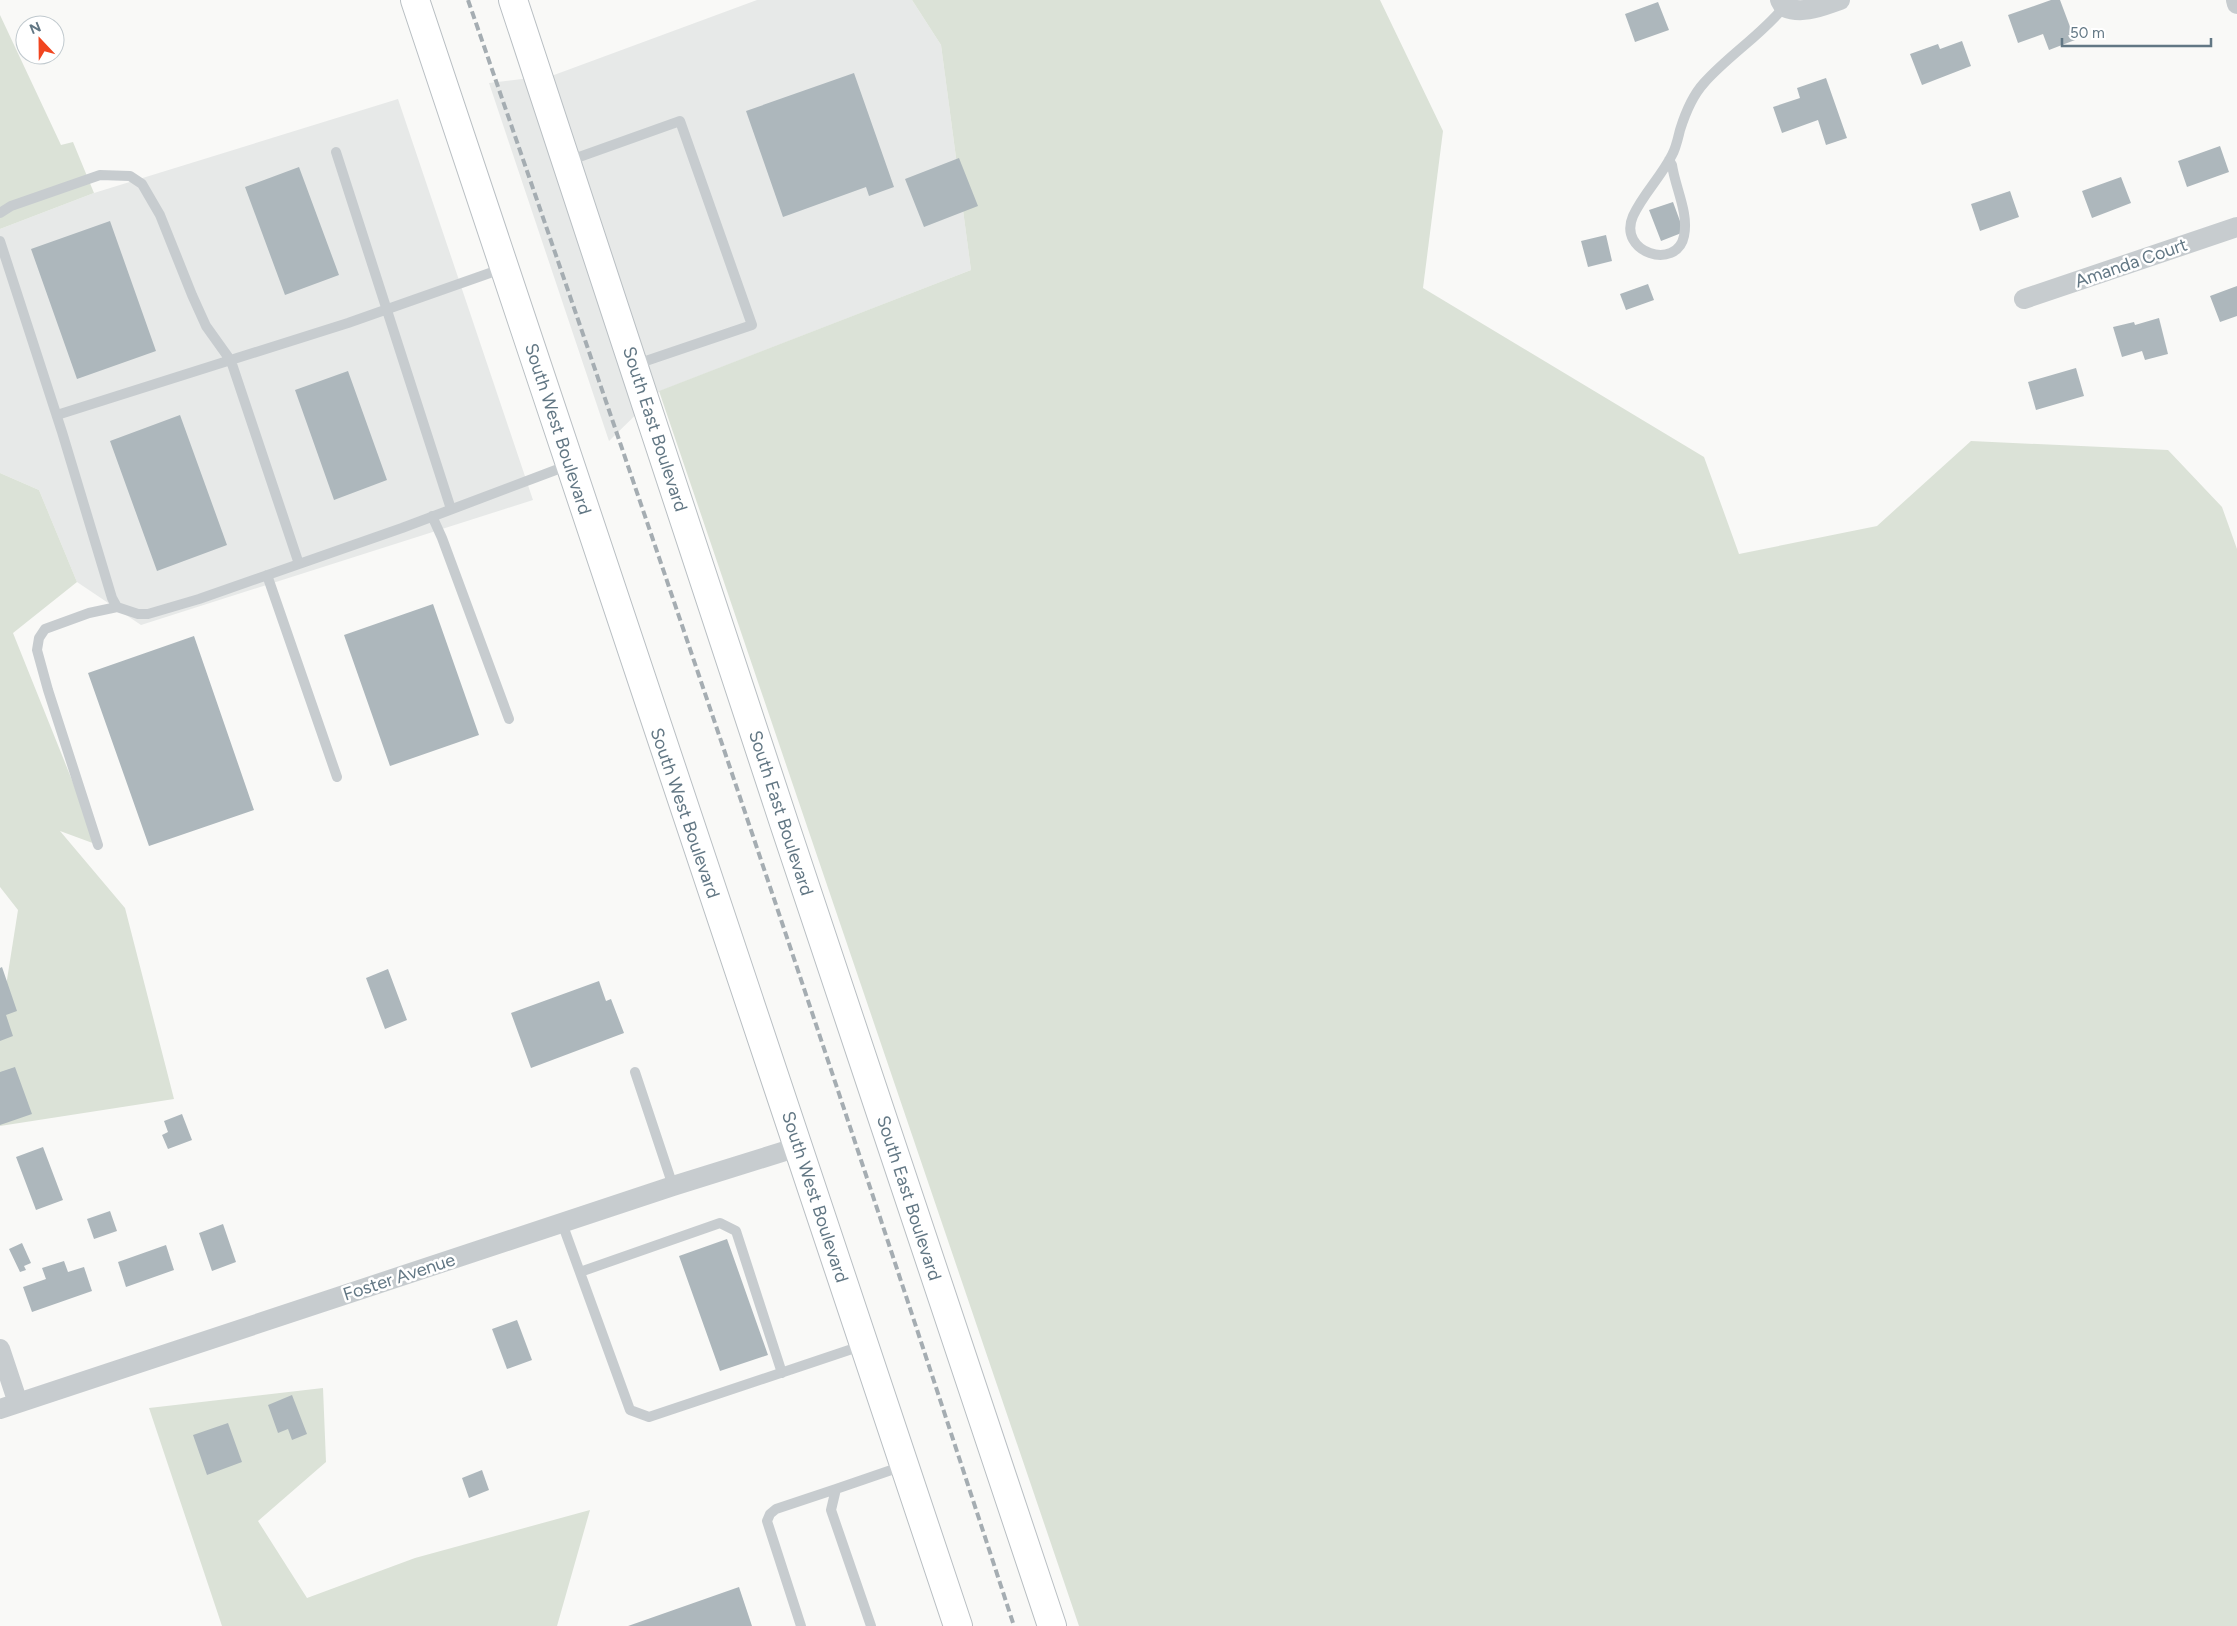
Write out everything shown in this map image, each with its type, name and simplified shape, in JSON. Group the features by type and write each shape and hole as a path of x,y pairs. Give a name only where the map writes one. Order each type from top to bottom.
{"main road":[{"name":"South West Boulevard","path":"415,0 958,1626"},
{"name":"South East Boulevard","path":"513,0 785,826 1052,1626"}],"street":[{"path":"1782,4 1794,11 1813,9 1840,0"},
{"name":"Amanda Court","path":"2024,299 2237,227"},
{"name":"Foster Avenue","path":"9,1406 673,1186 798,1147"},
{"path":"0,1348 9,1406"}],"lane":[{"path":"1669,160 1672,165 1685,234 1681,246 1673,252 1662,255 1646,252 1636,245 1632,237 1630,224 1644,197 1672,155 1685,116 1703,84 1728,59 1756,36 1782,4"},
{"path":"567,161 680,121 752,325 634,365"},
{"path":"336,152 451,509"},
{"path":"0,212 11,206 100,175 130,176 142,184 160,215 206,326 232,361 300,564"},
{"path":"0,241 117,607"},
{"path":"57,415 232,361 504,268"},
{"path":"98,845 37,650 39,638 45,629 89,613 117,607 138,614 148,614 199,599 570,465"},
{"path":"432,516 442,538 509,719"},
{"path":"267,575 337,777"},
{"path":"635,1072 673,1186"},
{"path":"562,1223 630,1410 649,1417 864,1345"},
{"path":"580,1272 720,1223 736,1231 782,1373"},
{"path":"801,1626 768,1521 770,1514 776,1509 904,1466"},
{"path":"836,1489 831,1510 871,1626"}],"shaded area":[{"path":"757,0 912,0 941,45 971,270 660,391 609,441 489,83 554,75"},
{"path":"912,0 1380,0 1443,131 1423,288 1704,457 1739,554 1877,526 1971,441 2168,450 2222,507 2237,549 2237,1626 1079,1626 659,391 971,270 941,45"},
{"path":"0,15 15,47 15,65 23,65 61,145 73,142 94,193 0,229"},
{"path":"398,99 533,500 141,625 77,582 39,490 0,473 0,229 94,193"},
{"path":"0,473 39,490 77,582 13,633 98,845 60,831 125,908 174,1099 0,1126 0,1024 18,910 0,887"},
{"path":"323,1388 326,1462 258,1521 307,1598 415,1558 590,1510 557,1626 222,1626 149,1408"}],"building":[{"path":"2051,0 2060,0 2075,40 2049,50 2043,34 2018,43 2008,15"},
{"path":"1658,2 1669,30 1635,42 1625,14"},
{"path":"1962,41 1971,66 1922,85 1910,54 1938,44 1940,49"},
{"path":"854,73 894,187 869,196 866,187 783,217 746,111"},
{"path":"1826,78 1847,138 1826,145 1818,120 1782,133 1773,107 1800,98 1797,88"},
{"path":"2220,146 2229,172 2187,187 2178,161"},
{"path":"959,158 978,206 924,227 905,179"},
{"path":"299,167 339,275 285,295 245,187"},
{"path":"2121,177 2131,203 2092,218 2082,191"},
{"path":"2010,191 2019,217 1980,231 1971,204"},
{"path":"1673,202 1684,232 1661,241 1649,210"},
{"path":"110,221 156,351 77,379 31,249"},
{"path":"1606,235 1612,261 1588,267 1581,241"},
{"path":"1648,284 1654,300 1626,310 1620,294"},
{"path":"2237,286 2237,316 2220,322 2210,296"},
{"path":"2159,318 2168,354 2145,360 2142,351 2122,357 2113,327 2134,322 2135,325"},
{"path":"2076,368 2084,396 2036,410 2028,382"},
{"path":"348,371 387,480 334,500 295,390"},
{"path":"180,415 227,545 157,571 110,441"},
{"path":"433,604 479,735 390,766 344,635"},
{"path":"194,636 254,810 149,846 88,673"},
{"path":"2,967 17,1011 6,1015 13,1036 0,1041 0,968"},
{"path":"388,969 407,1020 385,1029 366,978"},
{"path":"599,981 606,1001 611,999 624,1033 531,1068 511,1013"},
{"path":"15,1067 32,1114 0,1125 0,1072"},
{"path":"182,1114 192,1140 168,1149 162,1135 168,1132 164,1121"},
{"path":"43,1147 63,1200 36,1210 16,1157"},
{"path":"110,1211 117,1231 94,1239 87,1219"},
{"path":"223,1224 236,1262 212,1271 199,1233"},
{"path":"727,1239 768,1355 720,1371 679,1256"},
{"path":"22,1243 31,1263 24,1266 26,1270 20,1272 9,1249"},
{"path":"166,1245 174,1270 126,1287 118,1262"},
{"path":"64,1261 68,1272 84,1267 92,1291 32,1312 23,1287 46,1279 42,1268"},
{"path":"517,1320 532,1360 507,1369 492,1329"},
{"path":"292,1395 307,1434 292,1440 288,1429 278,1433 268,1405"},
{"path":"228,1423 242,1462 207,1475 193,1435"},
{"path":"482,1470 489,1490 469,1498 462,1478"},
{"path":"739,1587 752,1626 628,1626"}],"railway":[{"path":"468,0 745,812 1014,1626"}]}
